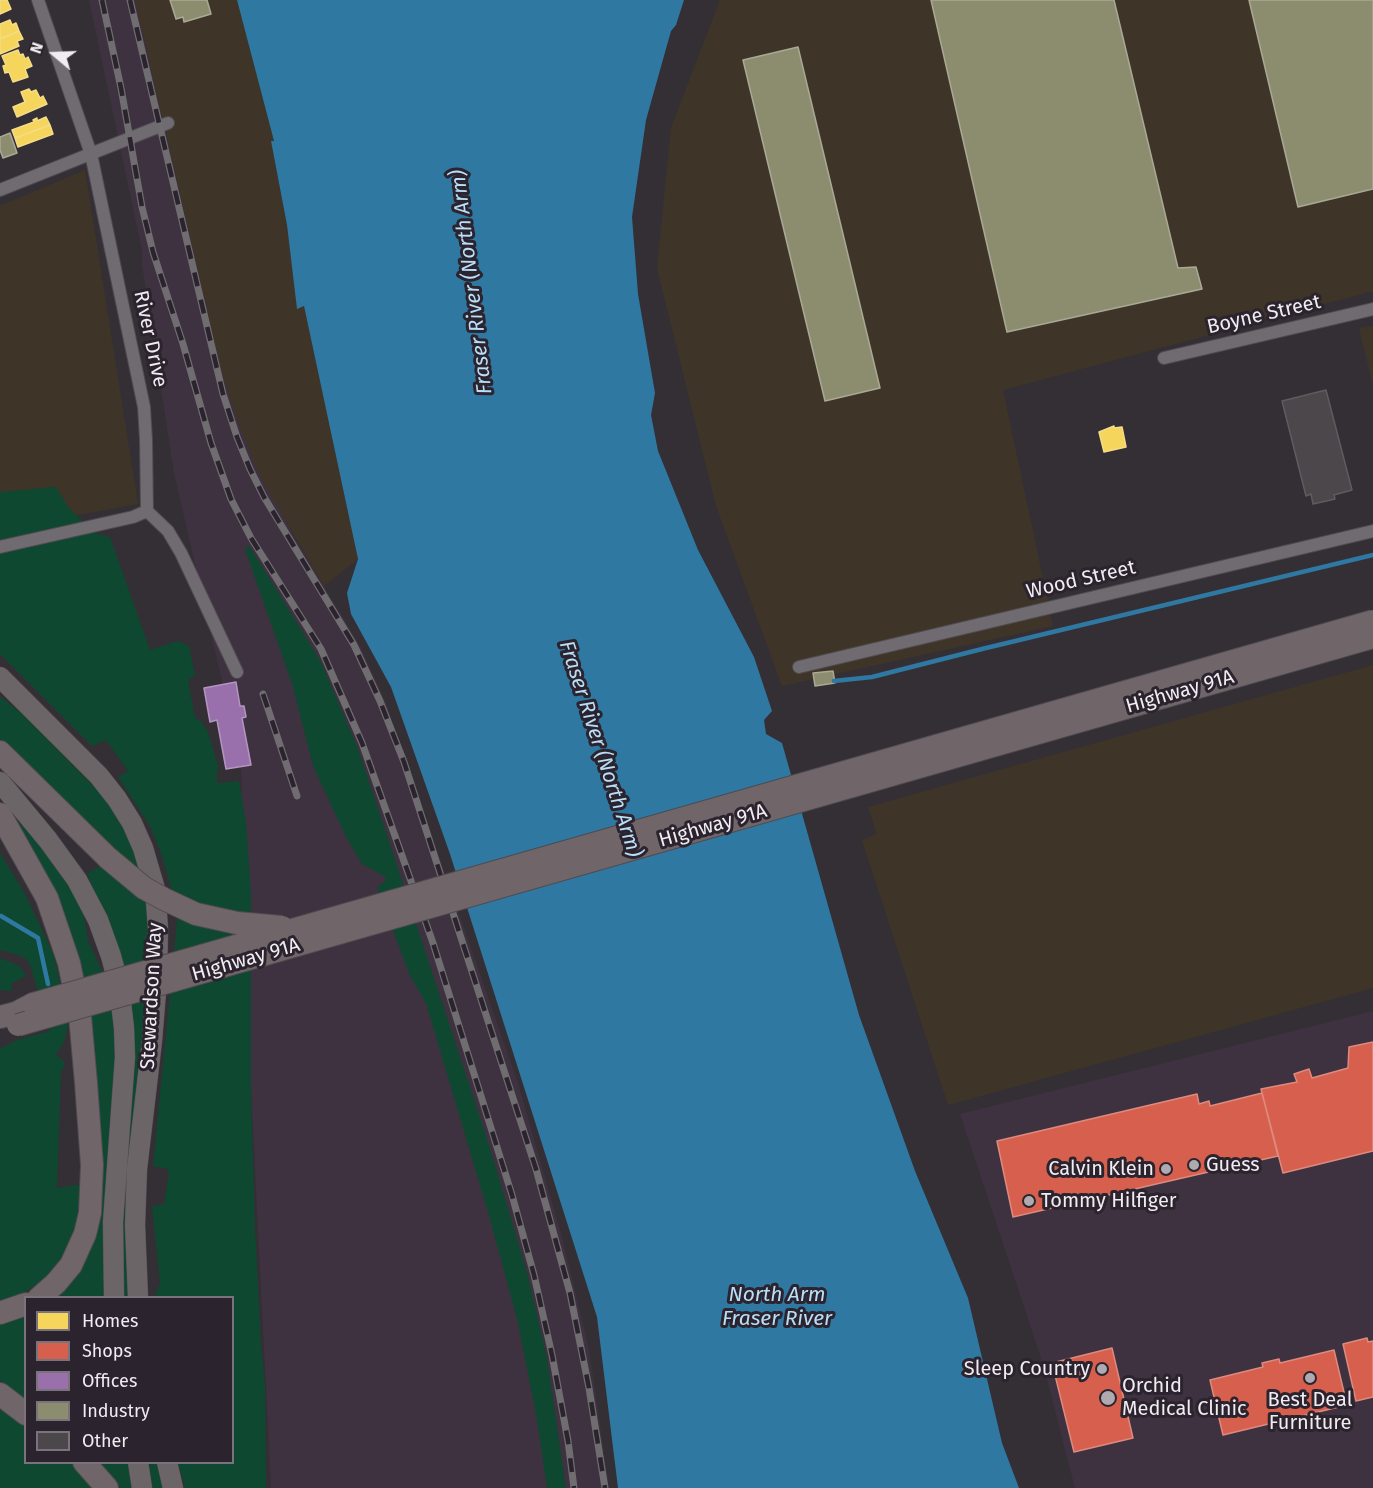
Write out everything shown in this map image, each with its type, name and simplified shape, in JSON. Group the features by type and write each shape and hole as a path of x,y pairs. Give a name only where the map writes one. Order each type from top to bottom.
{"highway":[{"name":"Highway 91A","path":"10,1015 298,928 1373,621"},
{"name":"Highway 91A","path":"10,1015 1373,637"},
{"path":"0,752 108,858 144,888 196,914 237,923 298,928"},
{"path":"0,814 47,898 69,963 79,1008 86,1083 92,1165 91,1203 85,1234 71,1265 56,1284 41,1296"},
{"path":"0,839 39,902 69,963"},
{"path":"0,1313 24,1305"},
{"path":"0,1394 24,1412"},
{"path":"86,1464 108,1488"}],"main road":[{"name":"Stewardson Way","path":"0,677 99,776 117,800 132,823 143,848 155,889 158,928 156,989 137,1169 135,1214 138,1296"},
{"name":"Stewardson Way","path":"0,782 48,840 77,880 98,920 119,986 124,1028 124,1057 113,1222 114,1296"},
{"path":"138,1464 142,1488"},
{"path":"167,1464 173,1488"}],"street":[{"name":"River Drive","path":"38,0 91,154 144,408 147,511"},
{"path":"0,190 168,123"},
{"name":"Boyne Street","path":"1164,358 1373,309"},
{"path":"0,547 132,517 147,511 168,531 181,553 237,672"},
{"name":"Wood Street","path":"799,667 1373,531"}],"shaded area":[{"path":"89,0 135,0 220,366 241,430 293,535 360,646 385,701 518,1083 562,1237 589,1349 609,1488 271,1488 247,1008 241,763 174,473 142,265 142,250"},
{"path":"135,0 237,0 274,141 271,141 287,225 297,308 304,306 358,559 324,586 261,478 241,430 220,366"},
{"path":"720,0 1373,0 1373,291 1003,390 1053,626 782,686 716,506 657,268 671,128"},
{"path":"85,170 138,504 0,529 0,206"},
{"path":"1373,326 1373,386 1359,328"},
{"path":"1373,665 1373,988 948,1105 862,840 877,834 868,807"},
{"path":"1373,1011 1373,1488 1075,1488 1043,1364 960,1114"}],"green space":[{"path":"56,487 68,507 95,533 110,537 150,650 178,641 189,646 195,675 188,680 195,718 200,720 208,732 219,769 217,770 217,783 239,781 246,822 251,893 251,1091 255,1228 265,1384 266,1488 185,1488 178,1464 234,1464 234,1296 155,1296 160,1283 152,1206 164,1204 169,1172 167,1169 153,1166 178,912 161,853 150,826 118,777 128,771 106,740 92,746 0,654 0,492"},
{"path":"246,546 249,546 321,662 358,749 489,1145 528,1276 547,1358 566,1488 547,1488 537,1420 518,1323 490,1219 426,1003 410,976 377,888 386,880 384,876 362,864 346,837 313,766 293,687 246,552"},
{"path":"0,696 22,714 109,802 129,833 139,857 151,930 131,1296 122,1296 122,1212 112,932 87,874 101,865 0,738"},
{"path":"14,820 19,822 38,842 73,892 84,916 88,941 103,973 114,1014 115,1067 103,1222 104,1296 56,1296 66,1286 98,1107 92,1020 81,964 70,932"},
{"path":"0,853 24,892 53,953 57,968 68,1026 64,1042 56,1055 65,1062 61,1073 57,1188 82,1184 76,1224 62,1258 46,1278 27,1291 0,1303 0,1048 20,1039 50,1031 30,965 26,959 18,955 0,950"},
{"path":"0,958 20,966 26,976 11,984 12,991 0,990"},
{"path":"24,1316 24,1399 0,1380 0,1325"},
{"path":"0,1403 24,1422 24,1464 73,1464 98,1488 0,1488"},
{"path":"98,1464 159,1464 165,1488 121,1488"}],"water":[{"name":"North Arm Fraser River","path":"237,0 684,0 676,25 671,31 646,120 632,217 638,294 655,393 651,415 658,451 698,550 754,657 772,711 764,720 766,734 782,743 859,1015 915,1171 968,1298 1002,1443 1019,1488 618,1488 597,1317 450,854 391,687 351,614 347,593 358,559 304,306 297,309 287,225 271,141 274,141"}],"building: Homes":[{"path":"0,0 7,0 11,9 0,14"},
{"path":"10,20 12,25 16,23 19,31 0,39 0,24"},
{"path":"19,31 23,39 17,41 19,46 0,54 0,39"},
{"path":"18,50 25,59 28,57 32,66 25,69 28,77 13,82 9,72 5,73 3,66 6,65 2,56"},
{"path":"29,89 31,92 36,90 47,104 17,117 13,107 25,102 21,92"},
{"path":"46,117 50,125 15,138 12,130 34,122 33,120 37,118 37,121"},
{"path":"50,125 53,134 18,147 15,138"},
{"path":"1114,426 1114,428 1122,427 1126,447 1104,452 1099,432"}],"building: Shops":[{"path":"1373,1042 1373,1151 1283,1173 1261,1089 1297,1082 1294,1074 1309,1069 1312,1078 1348,1068 1349,1047"},
{"path":"1262,1093 1278,1156 1013,1217 997,1141 1197,1094 1199,1104 1209,1101 1210,1106"},
{"path":"1367,1338 1368,1342 1373,1341 1373,1397 1356,1401 1343,1344"},
{"path":"1112,1348 1133,1438 1074,1452 1052,1363"},
{"path":"1334,1350 1347,1405 1223,1435 1210,1380 1263,1367 1262,1363 1279,1359 1280,1363"}],"building: Offices":[{"path":"236,682 240,706 244,706 246,717 242,718 251,765 226,769 217,720 210,722 204,688"}],"building: Industry":[{"path":"170,0 207,0 211,14 184,22 183,17 176,19"},
{"path":"931,0 1114,0 1178,268 1196,267 1202,289 1007,332"},
{"path":"1249,0 1373,0 1373,189 1298,207"},
{"path":"798,47 880,388 825,401 743,60"},
{"path":"10,133 17,153 3,158 0,150 0,137"},
{"path":"833,671 835,683 815,686 813,673"}],"building: Other":[{"path":"1326,390 1352,490 1334,495 1335,499 1313,504 1311,494 1306,496 1282,401"}],"waterway":[{"path":"834,681 872,677 1373,555"},
{"path":"1,916 38,938 48,984"}],"railway":[{"path":"102,0 121,88 142,207 153,252 183,344 211,443 231,499 251,538 321,649 362,743 433,943 512,1195 534,1275 552,1355 574,1488"},
{"path":"130,0 223,394 237,437 264,497 354,645 380,701 404,762 536,1169 570,1293 589,1388 605,1488"},
{"path":"263,694 297,796"}],"place":[{"name":"Guess","path":"1194,1165"},
{"name":"Calvin Klein","path":"1166,1169"},
{"name":"Tommy Hilfiger","path":"1029,1201"},
{"name":"Sleep Country","path":"1102,1369"},
{"name":"Best Deal Furniture","path":"1310,1378"},
{"name":"Orchid Medical Clinic","path":"1108,1398"}],"water label":[{"name":"Fraser River (North Arm)","path":"472,282"},
{"name":"Fraser River (North Arm)","path":"600,749"}]}
